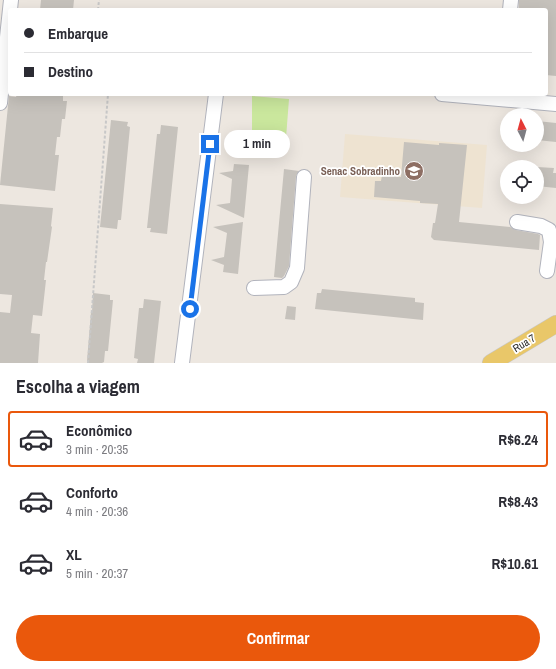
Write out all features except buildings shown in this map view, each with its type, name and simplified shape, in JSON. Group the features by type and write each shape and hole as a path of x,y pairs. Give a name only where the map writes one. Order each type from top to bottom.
{"main road":[{"name":"Rua 7","path":"491,363 556,324"}],"street":[{"path":"0,103 8,47"},
{"path":"182,363 216,96"},
{"path":"481,96 556,104"},
{"path":"254,288 284,287 291,282 297,268 304,177"},
{"path":"516,222 541,226 549,230 551,242 547,271"}],"path":[{"path":"88,363 108,96"}],"shaded area":[{"name":"Senac Sobradinho","path":"345,134 487,145 482,208 340,197"}],"green space":[{"path":"252,96 289,99 285,151 252,149"}],"place":[{"name":"Senac Sobradinho","path":"414,171"}],"route":[{"path":"190,309 210,144"}]}
